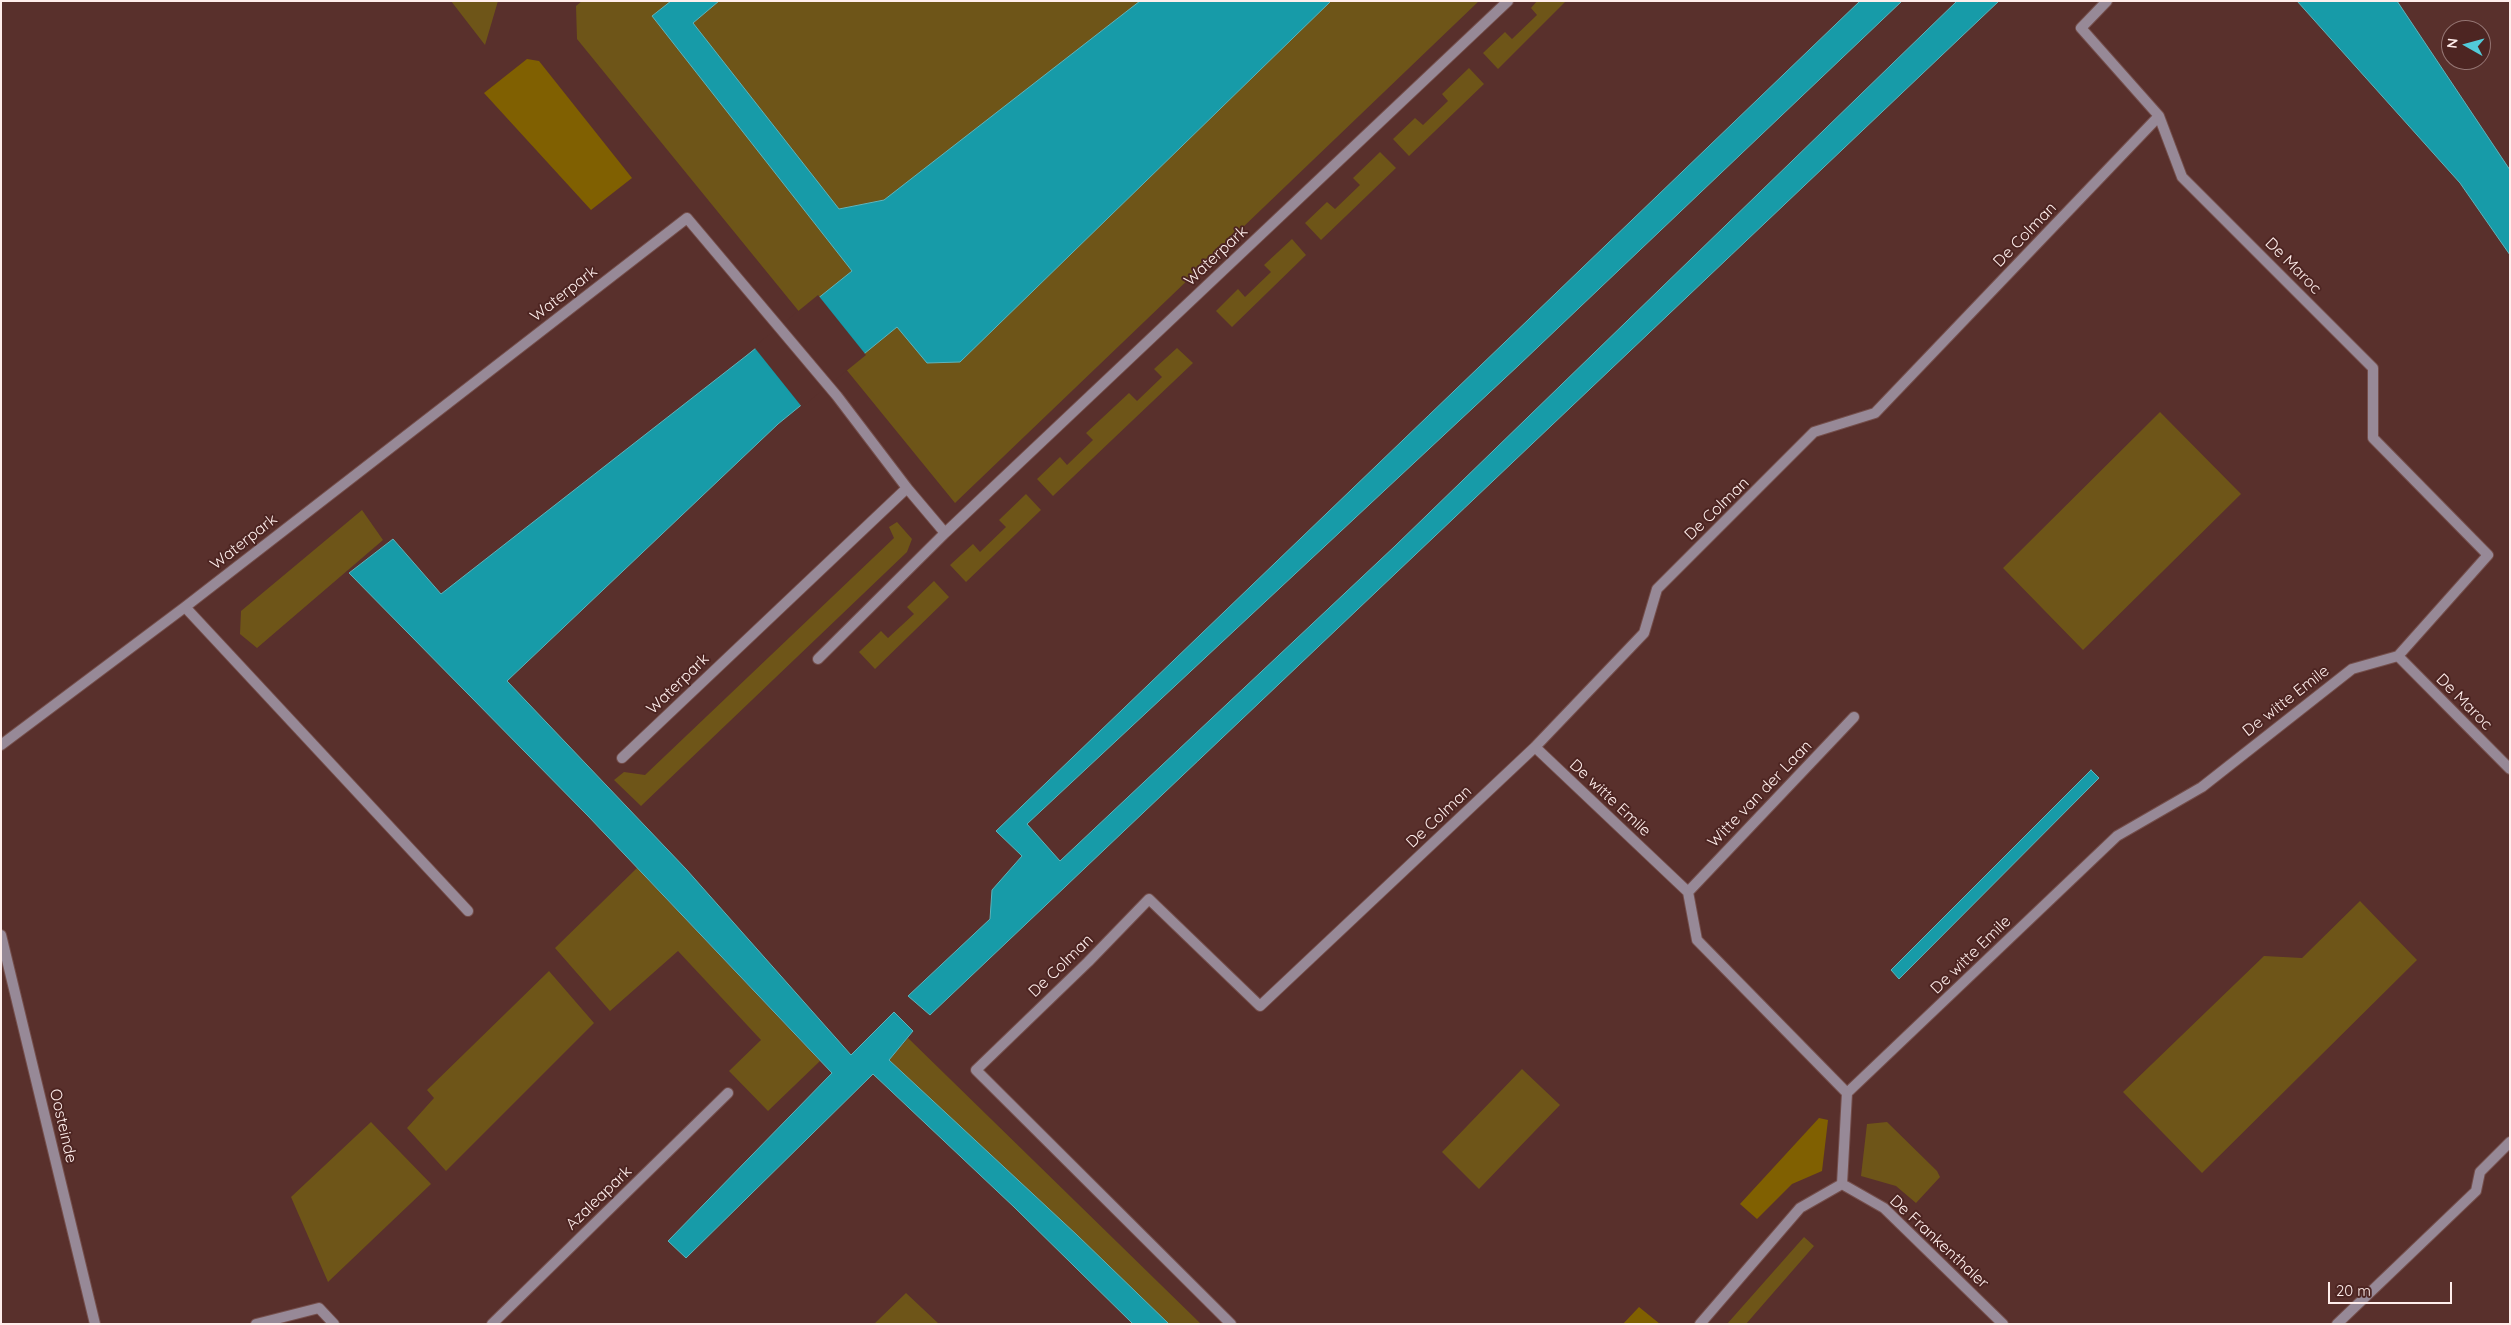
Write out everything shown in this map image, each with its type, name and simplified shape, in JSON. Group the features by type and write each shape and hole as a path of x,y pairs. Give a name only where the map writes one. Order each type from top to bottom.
{"street":[{"name":"Waterpark","path":"818,659 945,534 1508,1"},
{"name":"De Maroc","path":"2108,1 2081,28 2159,116 2182,178 2374,368 2373,438 2488,555 2398,656 2510,769"},
{"name":"De Colman","path":"1231,1324 976,1070 1088,962 1149,898 1260,1006 1535,747 1644,632 1657,589 1814,432 1875,413 2159,116"},
{"name":"Waterpark","path":"1,745 185,607 687,218 763,305 837,396 906,488 945,534"},
{"name":"Waterpark","path":"622,758 906,488"},
{"path":"185,607 468,911"},
{"name":"De witte Emile","path":"1847,1093 2117,836 2202,787 2352,669 2398,656"},
{"name":"Witte van der Laan","path":"1688,892 1854,717"},
{"name":"De witte Emile","path":"1535,747 1688,892"},
{"path":"1688,892 1696,940 1847,1093 1842,1184 1800,1208 1700,1324"},
{"name":"Oosteinde","path":"1,935 95,1324"},
{"name":"Azaleapark","path":"492,1324 728,1093"},
{"path":"2337,1324 2476,1191 2480,1172 2510,1142"},
{"name":"De Frankenthaler","path":"1842,1184 1884,1208 2003,1324"},
{"path":"256,1324 318,1308 334,1324"}],"shaded area":[{"path":"451,1 498,1 485,45"},
{"path":"582,1 1479,1 955,503 577,39 576,6"},
{"path":"1537,1 1566,1 1498,69 1483,53 1505,32 1512,39 1537,15 1531,8"},
{"path":"527,59 539,61 632,178 591,210 484,93"},
{"path":"1469,68 1484,84 1409,156 1393,139 1415,118 1423,125 1448,101 1442,94"},
{"path":"1380,152 1396,168 1321,240 1305,223 1327,202 1335,209 1360,185 1353,178"},
{"path":"1292,239 1306,255 1232,327 1216,311 1238,289 1245,297 1271,272 1264,265"},
{"path":"1177,348 1193,363 1053,496 1037,479 1060,457 1067,465 1093,440 1086,433 1129,393 1137,401 1162,377 1154,369"},
{"path":"2160,412 2241,494 2083,650 2003,568"},
{"path":"1026,494 1041,510 966,582 950,565 973,544 980,552 1006,527 999,520"},
{"path":"362,510 383,540 257,648 240,634 241,611"},
{"path":"897,522 912,539 907,552 641,806 614,780 624,772 645,775 894,538 889,527"},
{"path":"934,581 949,597 875,669 859,652 881,631 888,638 914,614 907,607"},
{"path":"637,868 820,1061 768,1111 729,1071 761,1040 678,951 610,1011 555,948"},
{"path":"2360,901 2417,960 2202,1173 2123,1092 2264,956 2302,958"},
{"path":"549,971 594,1023 446,1171 407,1128 434,1098 427,1090"},
{"path":"908,1038 1201,1324 1166,1324 889,1060"},
{"path":"1522,1069 1560,1105 1479,1189 1442,1152"},
{"path":"1819,1118 1828,1120 1822,1171 1792,1184 1757,1219 1740,1204"},
{"path":"371,1122 431,1184 328,1282 291,1197"},
{"path":"1887,1122 1937,1171 1940,1177 1916,1203 1896,1186 1861,1176 1867,1124"},
{"path":"1804,1237 1814,1246 1746,1324 1727,1324"},
{"path":"906,1293 939,1324 874,1324"},
{"path":"1639,1307 1660,1324 1623,1324"}],"water":[{"path":"671,1 719,1 693,23 839,209 884,200 1140,1 1331,1 960,362 927,363 897,327 778,424 507,681 686,869 851,1055 894,1012 913,1031 889,1060 1077,1235 1169,1324 1133,1324 1014,1207 873,1074 686,1258 668,1241 832,1073 588,816 349,573 393,539 441,594 852,271 652,16"},
{"path":"1860,1 1902,1 1519,365 1027,824 1060,861 1395,546 1957,1 1999,1 930,1015 908,996 990,919 992,890 1022,856 996,831"},
{"path":"2297,1 2397,1 2441,67 2441,70 2443,70 2510,170 2510,255 2460,183"},
{"path":"2091,770 2099,778 1899,979 1891,970"}],"pier":[{"path":"818,295 866,355 802,407 754,347"}]}
